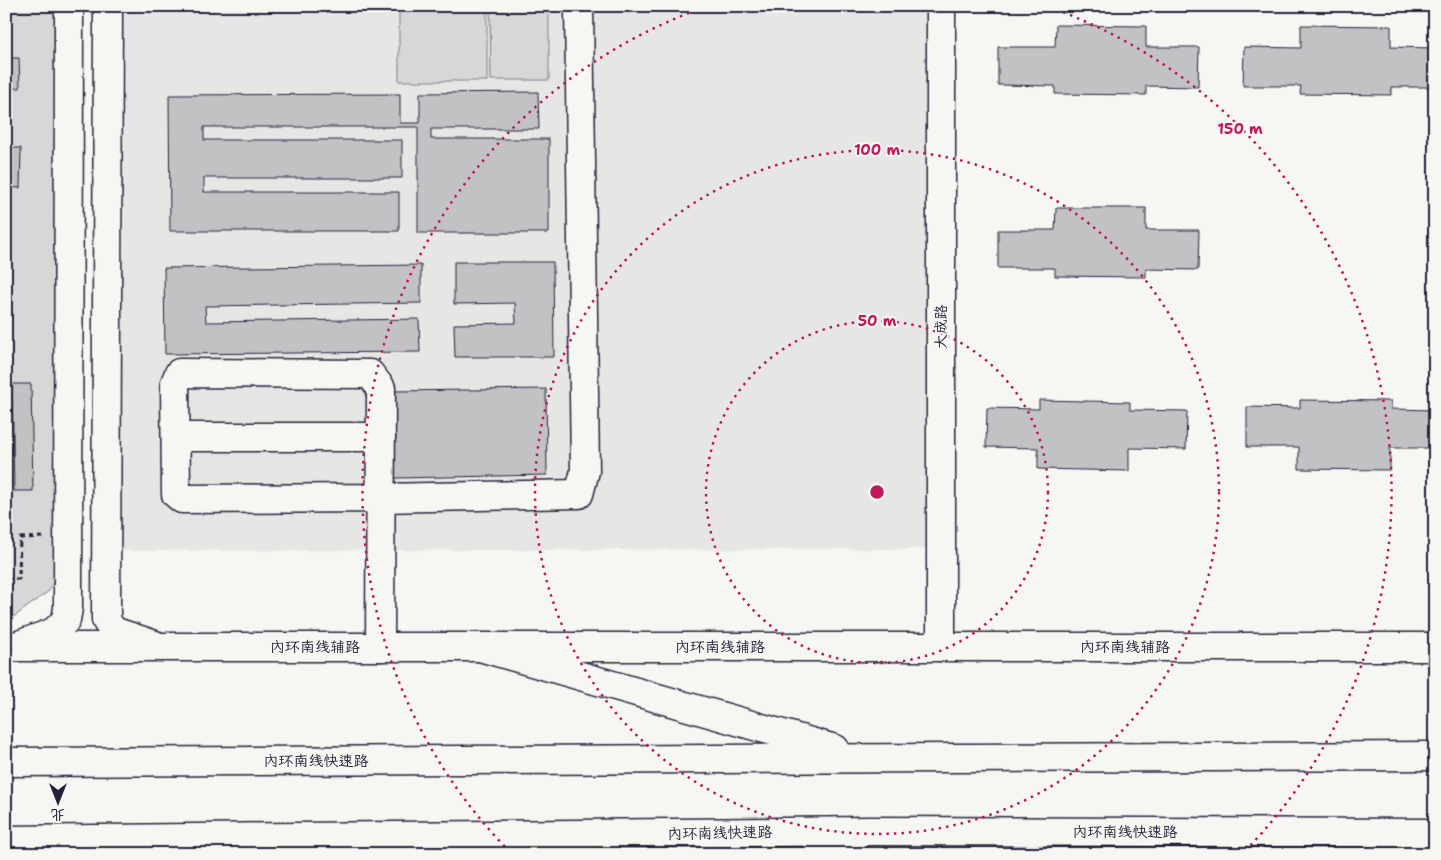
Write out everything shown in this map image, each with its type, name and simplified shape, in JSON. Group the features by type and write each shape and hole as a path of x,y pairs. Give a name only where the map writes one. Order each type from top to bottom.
{"main road":[{"path":"11,647 54,632 66,620 68,608 69,6"},
{"path":"108,6 106,620 113,631 159,647"},
{"path":"380,647 380,498 380,438 381,388 370,374 179,373 175,383 176,494 182,499 380,498 579,494 585,471 579,6"},
{"name":"大成路","path":"941,6 941,647"},
{"path":"176,437 380,438"},
{"name":"内环南线辅路","path":"11,647 1435,647"},
{"path":"480,647 865,758"},
{"name":"内环南线快速路","path":"6,762 1435,756"},
{"path":"815,854 869,831"},
{"name":"内环南线快速路","path":"6,840 869,831 1435,833"}],"path":[{"path":"6,579 19,579 20,538 68,537"}],"shaded area":[{"path":"6,6 57,6 58,572 49,591 15,616 6,616"},
{"path":"108,6 941,6 941,549 105,551"},
{"path":"399,6 487,6 487,81 399,81"},
{"path":"490,6 549,6 549,80 491,80"}],"building":[{"path":"1056,25 1146,26 1146,47 1199,47 1198,87 1146,86 1146,95 1055,94 1055,86 998,85 998,47 1055,47"},
{"path":"1301,25 1391,26 1391,47 1435,48 1435,87 1391,87 1391,95 1300,94 1301,86 1243,86 1244,47 1301,48"},
{"path":"6,58 19,58 20,88 6,88"},
{"path":"538,92 539,129 431,129 431,139 549,139 549,233 418,233 418,127 204,127 204,140 402,140 402,178 204,178 204,192 399,192 399,231 170,231 169,95 400,94 400,123 420,123 420,93"},
{"path":"6,148 21,148 20,188 6,187"},
{"path":"1056,208 1146,208 1146,230 1199,230 1198,270 1146,269 1146,277 1055,276 1055,268 998,268 998,230 1055,230"},
{"path":"454,262 553,262 554,357 455,357 454,324 516,323 515,303 454,304"},
{"path":"421,265 421,303 205,306 206,322 419,319 420,352 165,354 164,268"},
{"path":"12,384 31,384 33,491 14,491"},
{"path":"546,389 547,475 395,478 394,391"},
{"path":"1039,400 1130,402 1130,410 1187,411 1186,449 1129,448 1129,471 1038,469 1038,448 986,447 987,408 1039,409"},
{"path":"1300,400 1391,401 1391,409 1435,410 1435,448 1390,448 1390,470 1299,469 1299,447 1247,447 1247,407 1300,408"}]}
